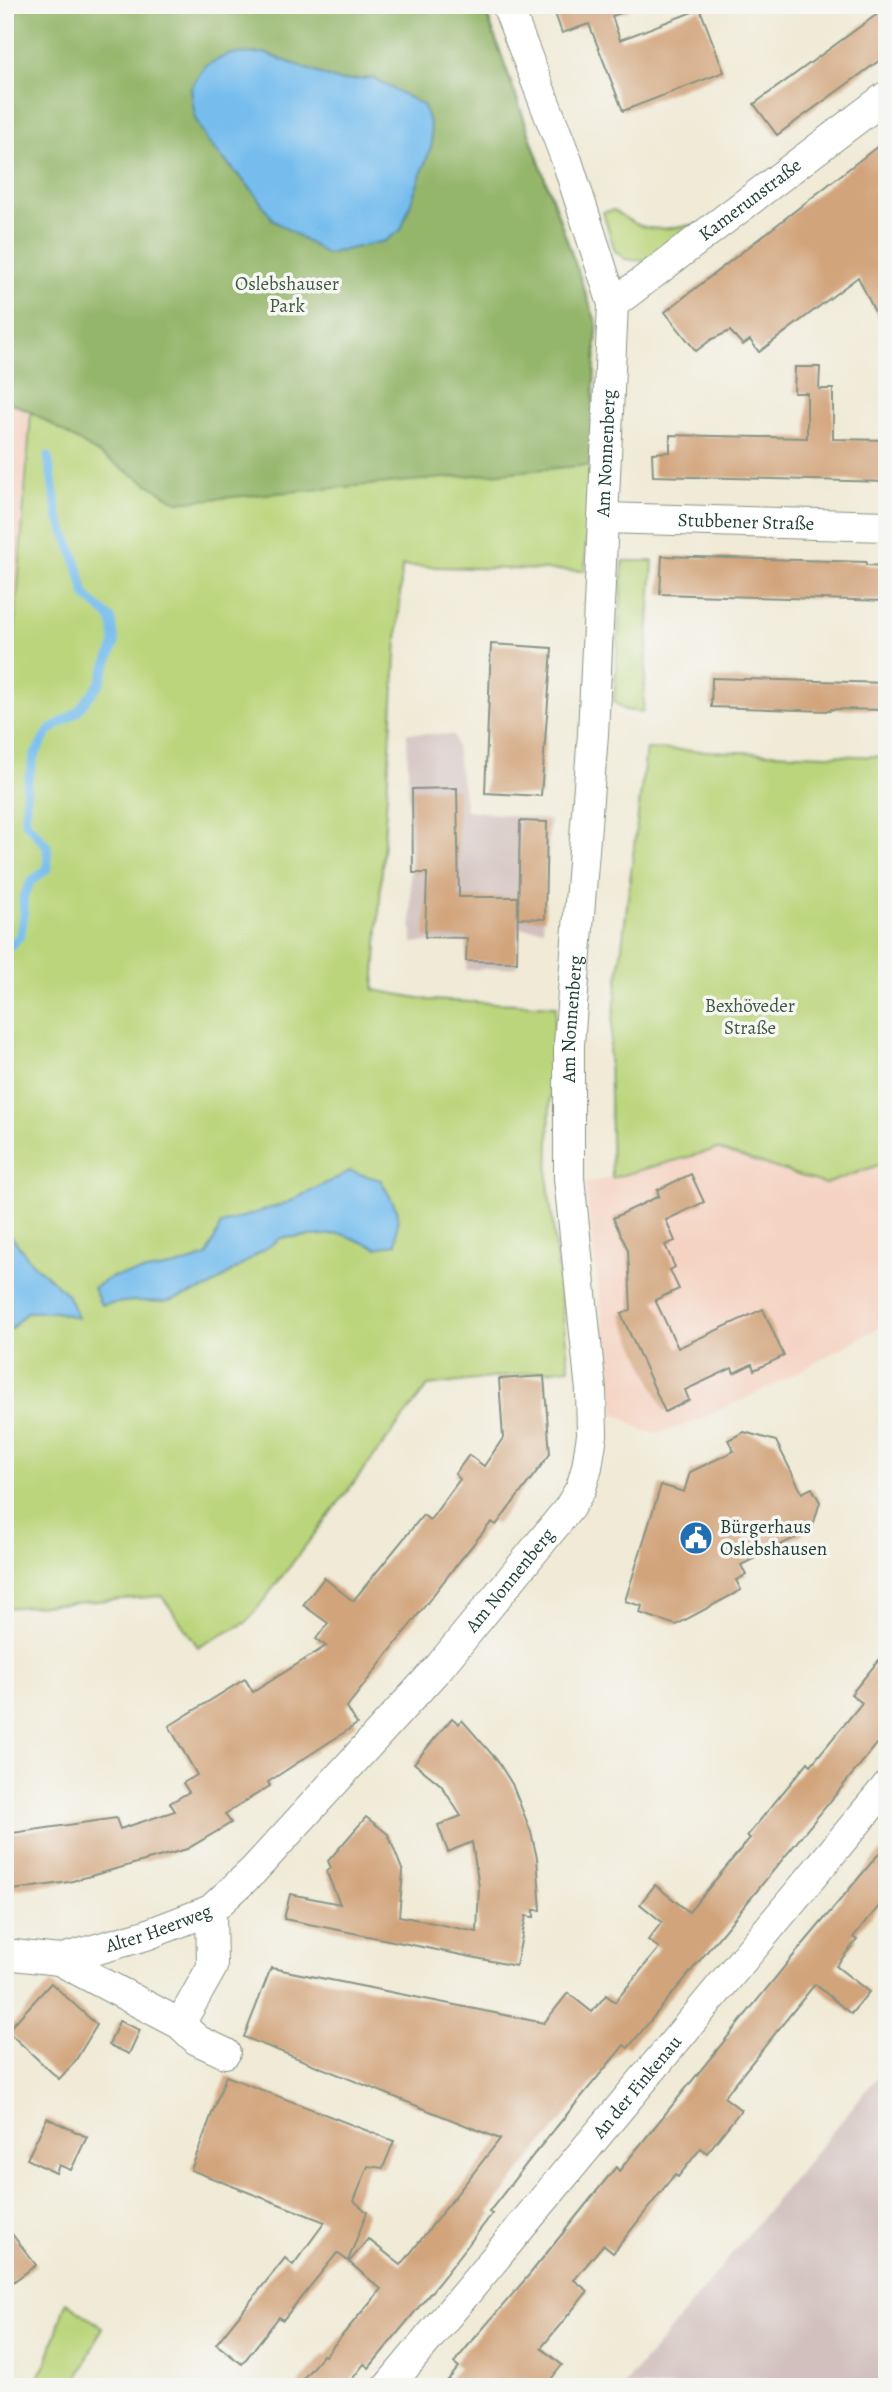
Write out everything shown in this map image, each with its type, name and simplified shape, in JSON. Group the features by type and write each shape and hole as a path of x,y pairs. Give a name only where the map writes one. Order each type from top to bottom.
{"street":[{"name":"Am Nonnenberg","path":"212,1910 253,1871 452,1653 569,1508 581,1488 592,1435 591,1391 569,1178 569,1044 592,747 613,304 567,161 507,5"},
{"name":"Kamerunstraße","path":"613,304 887,96"},
{"name":"Stubbener Straße","path":"604,518 887,526"},
{"name":"An der Finkenau","path":"387,2387 887,1786"},
{"name":"Alter Heerweg","path":"5,1954 59,1960 180,2024 212,1967 212,1910 146,1934 59,1960"},
{"path":"180,2024 197,2040 225,2053"}],"shaded area":[{"path":"5,400 31,412 5,759"},
{"path":"407,733 454,735 466,810 550,820 543,929 519,928 517,967 466,970 467,941 412,943"},
{"path":"717,1149 825,1184 887,1162 887,1323 776,1384 692,1423 657,1433 644,1431 615,1413 585,1184"},
{"path":"887,2065 887,2387 623,2387"}],"green space":[{"name":"Oslebshauser Park","path":"5,5 484,5 597,325 585,571 402,566 374,990 429,1000 556,1006 551,1066 548,1182 569,1368 428,1386 247,1622 198,1647 162,1596 5,1608 5,760 31,412 5,400"},
{"path":"5,5 483,5 597,325 590,465 177,502 31,412 5,400","holes":["264,53 339,81 373,78 274,221 253,191 207,141"]},
{"path":"614,210 636,224 655,229 700,224 659,257 642,261 625,259 615,251 603,212"},
{"path":"623,561 653,561 643,712 625,710 614,702"},
{"name":"Bexhöveder Straße","path":"646,749 887,757 887,1162 825,1184 717,1149 612,1178 609,1053"},
{"path":"66,2302 102,2327 74,2387 33,2387 47,2362"}],"water":[{"path":"264,53 339,81 373,78 423,105 430,124 432,144 401,230 385,241 327,254 274,221 253,191 207,141 195,118 191,88 205,66 229,54"},
{"path":"350,1171 381,1180 398,1212 396,1244 377,1248 342,1234 281,1238 208,1288 166,1302 133,1301 101,1305 93,1288 111,1277 176,1266 207,1256 221,1224 289,1202"},
{"path":"5,1228 32,1263 67,1294 78,1318 56,1312 27,1312 5,1335"}],"building":[{"path":"552,5 631,5 632,9 612,16 620,40 700,9 724,72 623,111 589,24 562,33"},
{"path":"887,7 887,55 777,135 754,104"},
{"path":"887,139 887,337 858,277 759,352 750,340 743,345 730,331 712,339 696,351 665,312"},
{"path":"795,367 820,367 819,389 833,389 833,439 887,440 887,482 653,476 652,453 670,452 670,435 807,438 807,393 794,393"},
{"path":"662,556 866,562 866,565 887,566 887,601 660,594"},
{"path":"491,644 552,648 541,796 485,793"},
{"path":"712,678 887,683 887,710 711,707"},
{"path":"457,788 459,897 518,897 517,962 466,961 467,938 425,937 427,873 413,873 412,789"},
{"path":"520,821 547,822 545,919 518,918"},
{"path":"691,1174 704,1202 666,1220 675,1241 665,1245 675,1267 670,1270 679,1289 655,1300 678,1348 763,1309 784,1356 754,1370 752,1364 734,1373 732,1368 685,1390 689,1400 665,1412 621,1314 631,1310 628,1250 613,1218 659,1196 657,1190"},
{"path":"544,1376 550,1454 496,1525 492,1522 488,1526 454,1568 347,1707 357,1724 268,1782 270,1786 225,1814 231,1823 187,1849 69,1882 5,1891 5,1834 116,1818 120,1829 175,1811 170,1803 189,1792 183,1783 197,1775 169,1726 245,1679 253,1692 326,1646 316,1639 328,1623 303,1605 324,1578 353,1601 423,1515 430,1520 460,1479 455,1474 469,1455 484,1466 503,1438 499,1379"},
{"name":"Bürgerhaus Oslebshausen","path":"744,1432 776,1441 802,1493 812,1488 820,1502 812,1529 741,1565 746,1575 736,1580 741,1590 676,1625 640,1613 642,1606 625,1601 661,1485 684,1492 690,1472 734,1451 728,1440"},
{"path":"887,1650 887,1732 628,2048 624,2045 535,2153 445,2275 369,2368 364,2364 346,2387 296,2387 381,2289 349,2262 368,2239 401,2265 500,2139 244,2037 271,1968 544,2023 568,1993 592,2012 606,1995 615,2002 659,1948 648,1940 662,1922 640,1904 655,1885 689,1912 808,1762 811,1765 862,1703 851,1694"},
{"path":"452,1718 459,1724 462,1720 497,1760 512,1784 531,1832 537,1858 541,1910 534,1910 534,1917 526,1916 516,1966 284,1919 290,1894 340,1904 326,1871 331,1868 328,1861 366,1817 388,1834 403,1872 399,1916 477,1932 479,1887 472,1842 448,1852 438,1825 461,1816 441,1785 414,1763"},
{"path":"887,1844 887,1897 853,1937 857,1940 836,1966 869,1992 851,2014 815,1984 724,2097 741,2110 707,2153 701,2148 678,2177 675,2174 613,2253 603,2245 574,2280 588,2291 541,2348 562,2365 545,2387 442,2387 459,2367 454,2363 467,2347 616,2167 619,2171"},
{"path":"51,1983 97,2025 74,2063 59,2079 7,2031"},
{"path":"119,2021 140,2030 129,2054 109,2045"},
{"path":"226,2076 394,2141 383,2168 368,2166 354,2201 367,2212 348,2261 337,2253 283,2320 279,2317 242,2364 216,2344 285,2258 293,2265 325,2222 191,2170"},
{"path":"47,2118 87,2137 71,2170 59,2165 56,2173 27,2159"},
{"path":"5,2225 36,2265 5,2288"}],"waterway":[{"path":"5,952 21,935 23,898 31,882 48,868 47,846 25,821 27,785 34,756 49,731 77,712 100,683 115,643 112,620 86,596 75,558 58,516 48,456"}],"place":[{"name":"Bürgerhaus Oslebshausen","path":"696,1538"}]}
